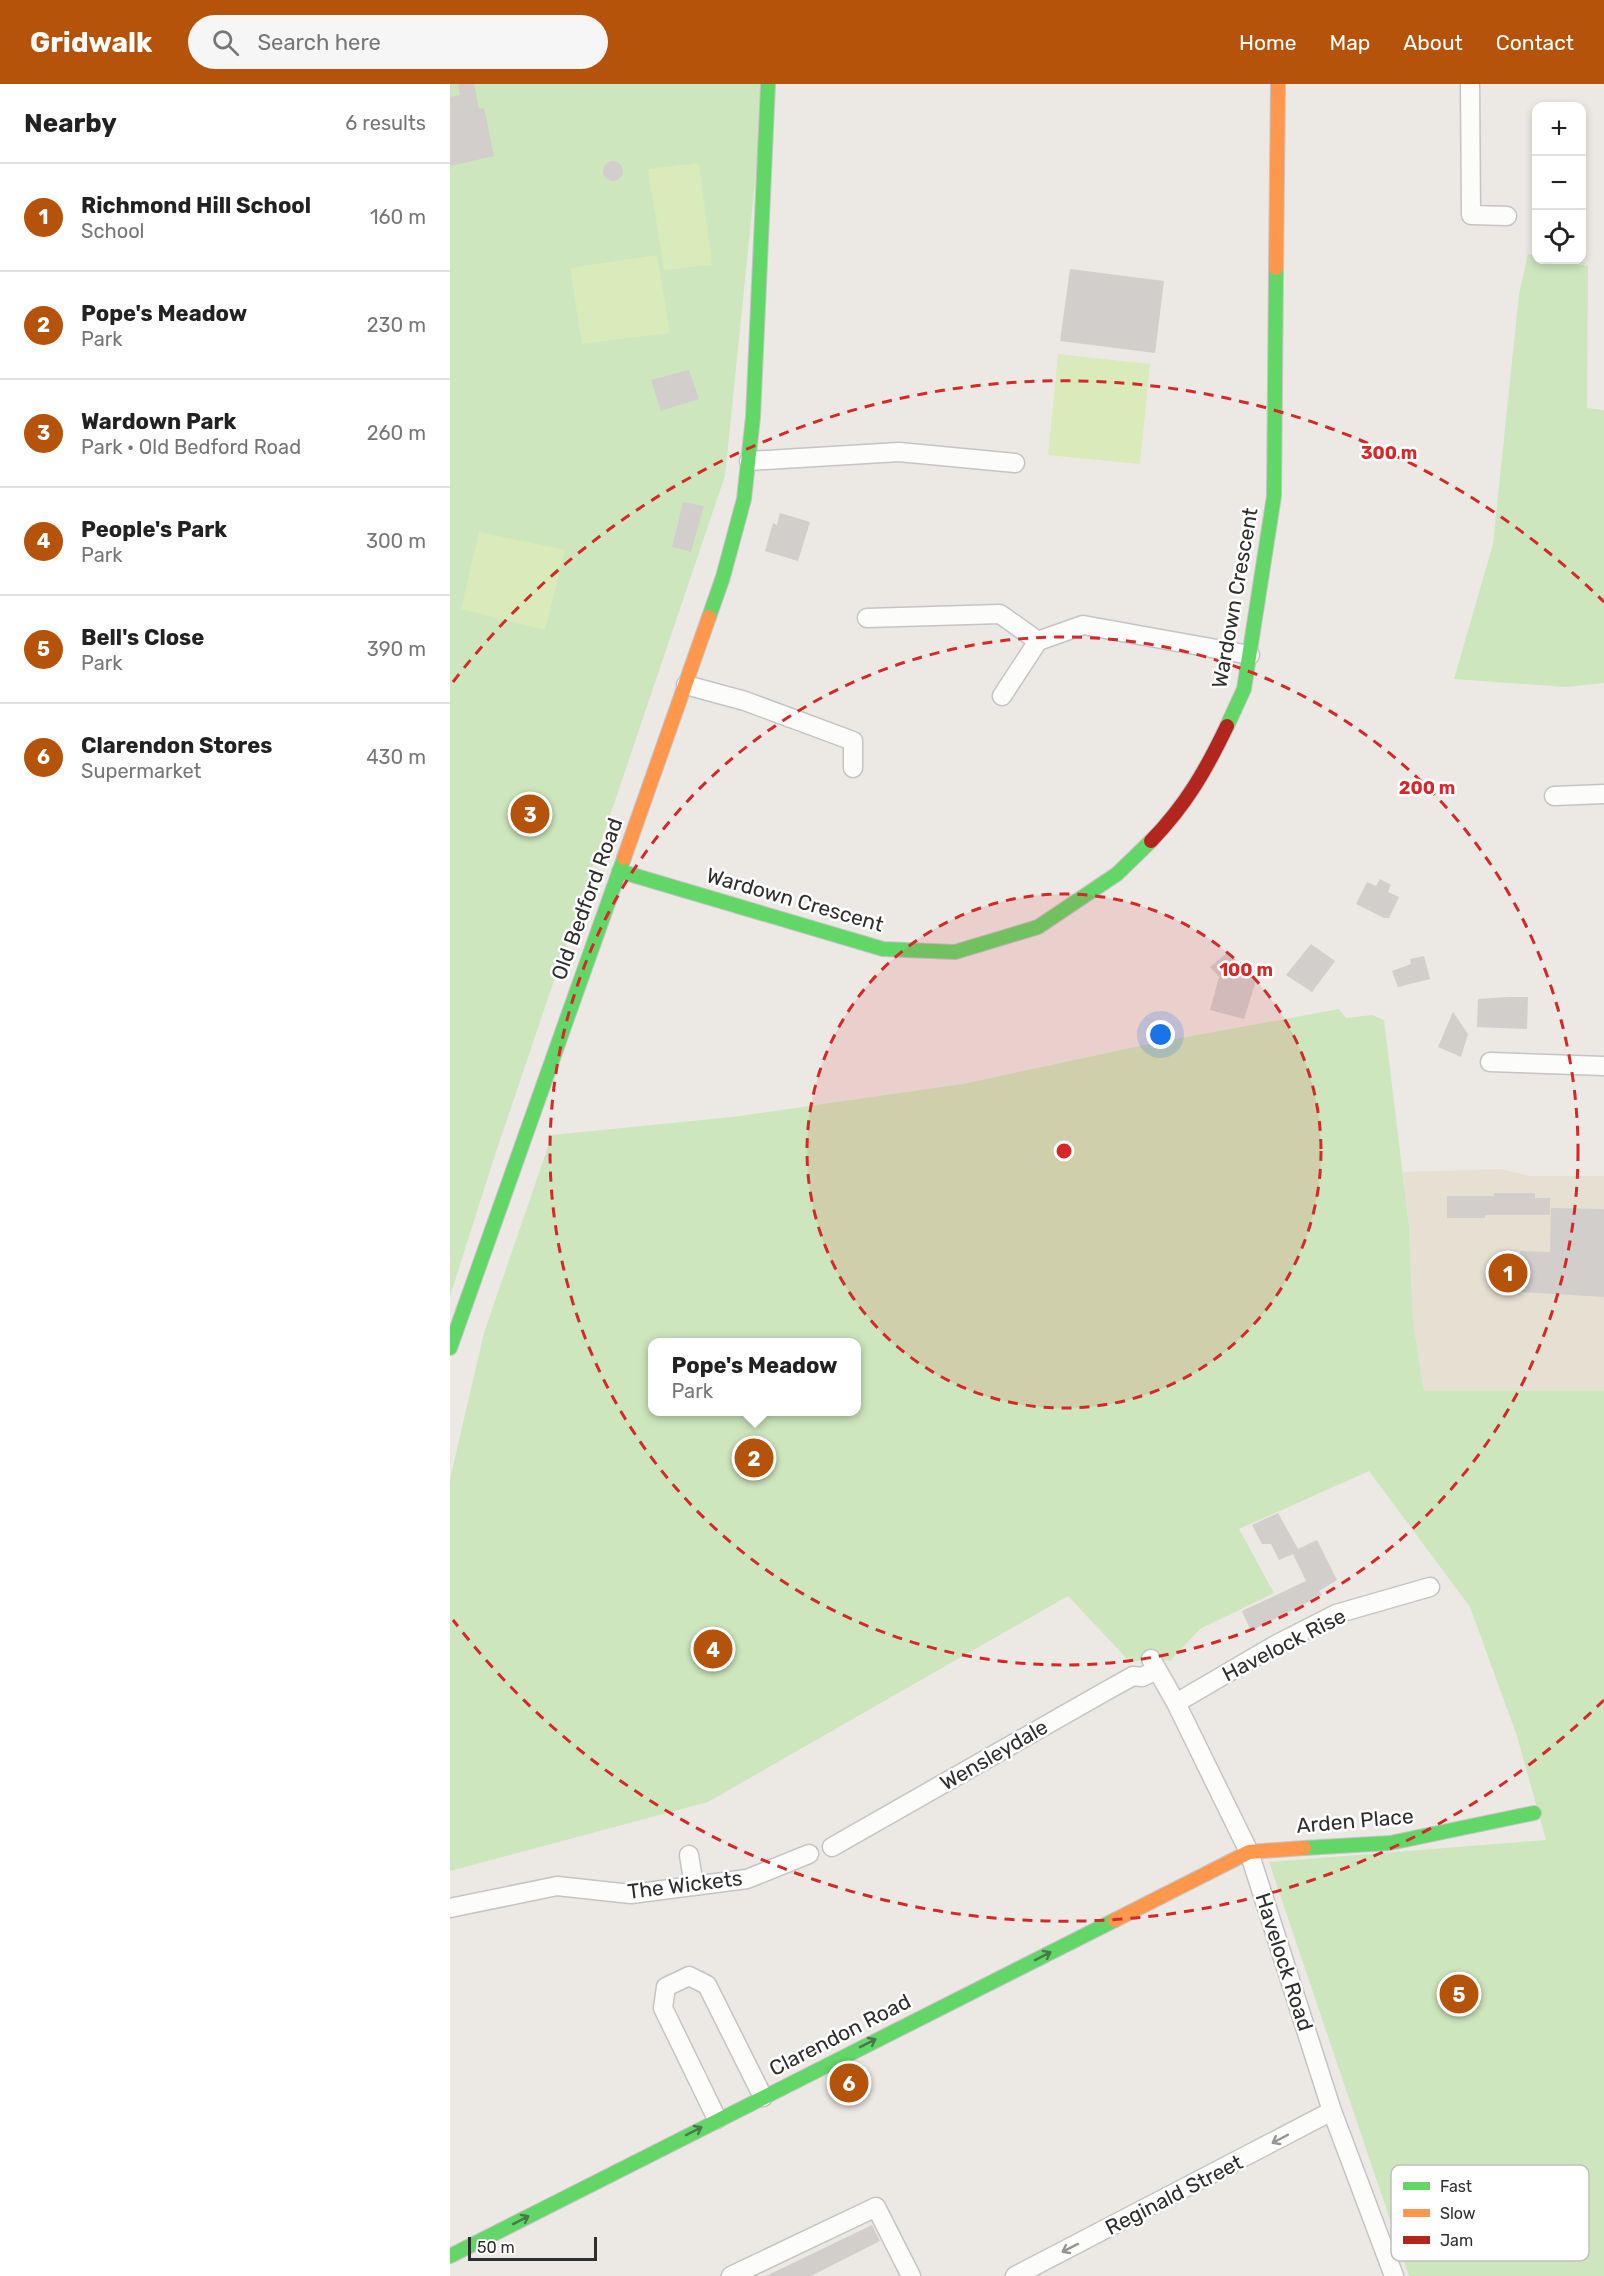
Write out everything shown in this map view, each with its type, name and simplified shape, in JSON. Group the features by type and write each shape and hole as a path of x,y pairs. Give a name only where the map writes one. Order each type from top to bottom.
{"street":[{"name":"Old Bedford Road","path":"450,1347 686,685 736,534 749,461 768,84"},
{"name":"Wardown Crescent","path":"619,872 884,949 955,952 1038,927 1117,874 1177,812 1203,776 1220,746 1244,689 1274,496 1278,84"},
{"path":"1470,84 1471,215 1507,216"},
{"path":"749,461 899,452 1015,463"},
{"path":"867,618 1000,614 1038,641"},
{"path":"1002,696 1038,641 1083,625 1250,655"},
{"path":"686,685 745,701 853,741 854,768"},
{"path":"1554,796 1604,794"},
{"path":"1490,1062 1604,1066"},
{"name":"Havelock Rise","path":"1176,1703 1277,1644 1336,1614 1430,1587"},
{"name":"Havelock Road","path":"1154,1664 1176,1703 1249,1852 1332,2111 1394,2276"},
{"name":"Wensleydale","path":"832,1847 1133,1676 1142,1677 1154,1664"},
{"name":"Arden Place","path":"1249,1852 1390,1843 1534,1813"},
{"name":"Clarendon Road","path":"450,2256 1249,1852"},
{"name":"The Wickets","path":"450,1908 557,1886 631,1894 747,1879 809,1854"},
{"path":"689,1855 694,1886"},
{"path":"717,2119 663,2008 666,1987 689,1976 707,1985 763,2097"},
{"name":"Reginald Street","path":"1015,2276 1332,2111"},
{"path":"731,2276 876,2207 911,2276"}],"shaded area":[{"path":"1502,1169 1530,1176 1604,1176 1604,1391 1424,1391 1413,1322 1409,1225 1403,1172"}],"green space":[{"path":"450,84 765,84 725,476 496,1152 450,1296"},
{"path":"699,163 712,265 664,270 648,169"},
{"path":"1528,254 1532,254 1532,264 1588,266 1587,408 1604,410 1604,683 1566,687 1454,679 1493,544 1519,294"},
{"path":"657,255 670,333 582,344 570,268"},
{"path":"1058,354 1150,364 1140,464 1048,455"},
{"path":"479,532 565,550 545,630 461,609"},
{"path":"1339,1009 1346,1018 1372,1015 1384,1020 1409,1225 1413,1322 1424,1391 1604,1391 1604,2276 1409,2276 1404,2261 1589,2261 1589,2165 1391,2165 1391,2223 1269,1862 1546,1840 1517,1736 1470,1607 1369,1471 1239,1529 1274,1593 1200,1629 1170,1661 1151,1659 1130,1662 1068,1596 708,1802 450,1871 450,1479 484,1333 552,1135 732,1117 963,1084 1154,1043"}],"building":[{"path":"458,84 474,84 479,109 484,108 494,156 450,166 450,97 460,95"},
{"path":"613,161 620,164 623,171 620,178 613,181 606,178 603,171 606,164"},
{"path":"1070,269 1164,281 1155,353 1060,341"},
{"path":"689,370 699,399 661,411 651,380"},
{"path":"683,502 704,506 691,552 672,547"},
{"path":"780,513 810,522 798,561 765,551 773,523 777,525"},
{"path":"1380,879 1391,885 1388,892 1399,897 1389,918 1384,918 1356,904 1367,882 1376,886"},
{"path":"1311,944 1335,961 1312,992 1286,975"},
{"path":"1228,952 1256,981 1244,1019 1210,1010 1219,977 1210,967"},
{"path":"1424,956 1430,979 1398,987 1392,971 1411,964 1410,959"},
{"path":"1528,997 1527,1029 1477,1027 1478,999"},
{"path":"1453,1012 1468,1034 1461,1057 1438,1047"},
{"path":"1494,1193 1535,1193 1535,1198 1550,1198 1550,1215 1485,1215 1485,1218 1447,1218 1447,1196 1494,1196"},
{"path":"1551,1208 1604,1209 1604,1297 1519,1292 1520,1251 1550,1252"},
{"path":"1278,1513 1298,1549 1317,1540 1337,1580 1319,1591 1322,1595 1251,1631 1242,1611 1306,1581 1293,1554 1279,1560 1271,1544 1262,1544 1252,1525"},
{"path":"872,2225 880,2241 811,2276 766,2276"}],"traffic: fast":[{"path":"709,617 723,577 744,499 753,417 768,84"},
{"path":"1227,726 1244,689 1274,496 1276,268"},
{"path":"619,871 883,949 955,952 1038,927 1117,874 1151,841"},
{"path":"450,1348 624,858"},
{"path":"1304,1848 1390,1843 1534,1813"},
{"path":"450,2256 1115,1920"}],"traffic: slow":[{"path":"1276,268 1278,84"},
{"path":"624,858 709,617"},
{"path":"1115,1920 1249,1852 1304,1848"}],"traffic: jam":[{"path":"1151,841 1175,814 1194,786 1227,726"}],"place":[{"name":"Wardown Park","path":"530,814"},
{"name":"Richmond Hill School","path":"1508,1273"},
{"name":"Pope's Meadow","path":"754,1458"},
{"name":"People's Park","path":"713,1649"},
{"name":"Bell's Close","path":"1459,1994"},
{"name":"Clarendon Stores","path":"849,2083"}]}
